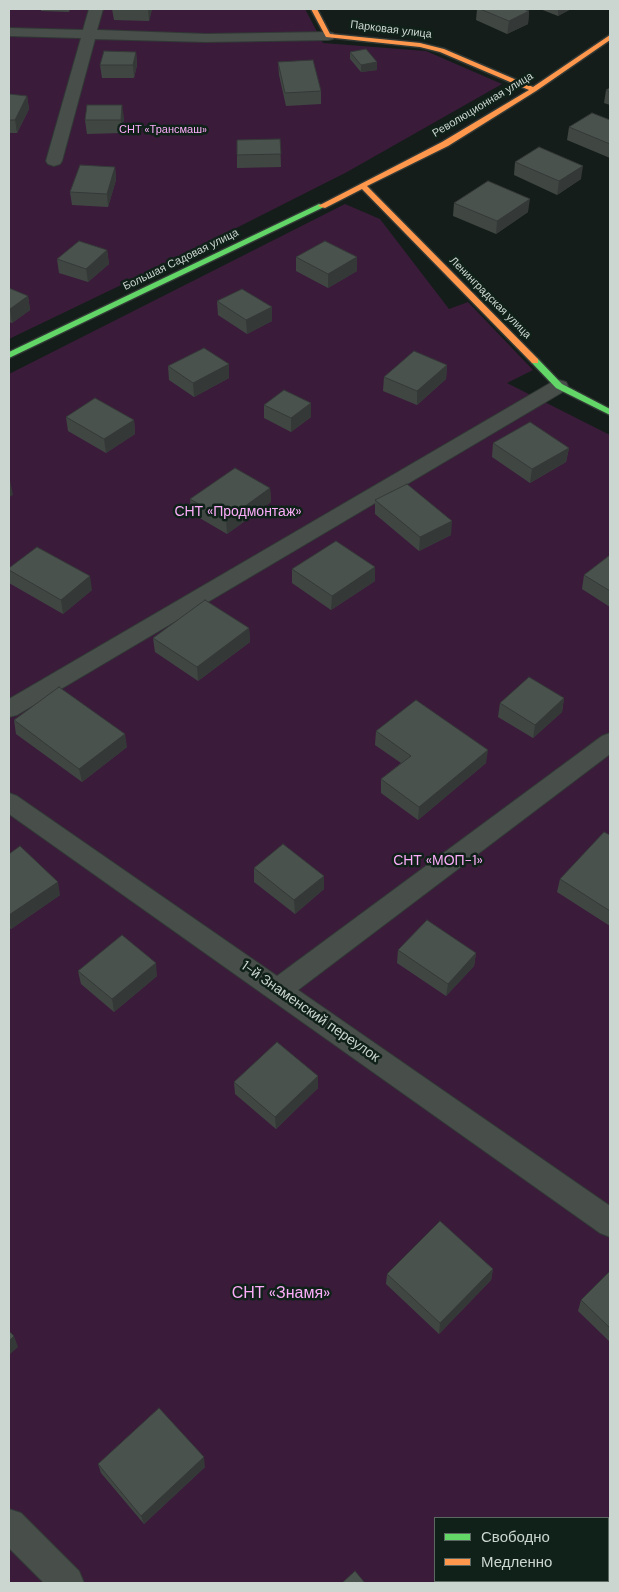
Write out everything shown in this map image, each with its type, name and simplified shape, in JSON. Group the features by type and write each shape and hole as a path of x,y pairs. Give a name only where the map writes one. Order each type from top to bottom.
{"street":[{"path":"314,9 328,36"},
{"name":"Парковая улица","path":"328,36 420,45 442,50 534,90"},
{"name":"Революционная улица","path":"363,186 445,144 534,90 610,38"},
{"name":"Большая Садовая улица","path":"9,356 363,186"},
{"name":"Ленинградская улица","path":"363,186 559,386 610,412"}],"lane":[{"path":"54,161 96,9"},
{"path":"9,32 206,38 328,36"},
{"path":"9,709 559,386"},
{"path":"279,989 610,742"},
{"name":"1-й Знаменский переулок","path":"9,802 279,989 610,1223"},
{"path":"9,1525 67,1583"}],"green space":[{"name":"СНТ «Трансмаш»","path":"9,9 305,9 323,43 426,51 502,84 347,172 171,261 9,339"},
{"path":"345,204 380,219 449,309 468,302 533,370 507,383 610,435 610,1583 9,1583 9,374"}],"building":[{"path":"480,9 523,9 529,11 509,21"},
{"path":"366,49 377,62 361,65 350,52"},
{"path":"104,51 136,52 133,65 100,65"},
{"path":"313,60 321,91 285,93 278,62"},
{"path":"9,94 27,96 15,120 9,120"},
{"path":"87,105 122,105 121,120 85,120"},
{"path":"592,113 610,120 610,144 569,127"},
{"path":"280,139 281,154 237,155 237,140"},
{"path":"539,147 583,166 559,181 515,162"},
{"path":"80,165 115,167 107,194 70,192"},
{"path":"488,181 530,199 497,221 454,203"},
{"path":"79,241 107,250 86,269 57,259"},
{"path":"325,241 357,257 328,274 296,257"},
{"path":"9,288 28,296 10,309 9,309"},
{"path":"242,289 272,307 246,320 217,301"},
{"path":"204,348 229,364 193,383 168,366"},
{"path":"414,351 447,365 417,391 384,377"},
{"path":"284,390 311,403 291,418 264,405"},
{"path":"95,398 134,420 104,439 66,417"},
{"path":"530,422 569,448 532,469 493,443"},
{"path":"235,468 270,488 226,520 190,499"},
{"path":"407,484 452,521 420,537 375,500"},
{"path":"336,541 375,567 332,596 292,569"},
{"path":"37,547 90,576 61,600 9,570 9,568"},
{"path":"610,555 610,591 584,575"},
{"path":"205,600 249,628 197,667 153,638"},
{"path":"529,677 564,698 535,725 500,703"},
{"path":"59,687 125,734 79,769 14,720"},
{"path":"416,700 488,750 419,807 381,779 411,756 376,731"},
{"path":"604,832 610,835 610,911 560,879"},
{"path":"283,844 324,876 294,900 254,868"},
{"path":"20,846 58,882 9,915 9,854"},
{"path":"427,920 476,953 448,984 398,950"},
{"path":"122,935 156,963 112,999 78,971"},
{"path":"277,1042 318,1076 275,1117 234,1082"},
{"path":"440,1221 493,1269 440,1323 387,1274"},
{"path":"610,1271 610,1328 581,1300"},
{"path":"9,1331 14,1336 9,1341"},
{"path":"159,1408 204,1457 141,1516 98,1464"},
{"path":"355,1571 365,1583 342,1583"}],"traffic: fast":[{"path":"9,355 322,206"},
{"path":"535,361 559,386 610,412"}],"traffic: slow":[{"path":"314,9 328,36 420,45 442,50 534,90"},
{"path":"322,206 445,144 534,90 610,37"},
{"path":"363,186 535,361"}],"park label":[{"name":"СНТ «Продмонтаж»","path":"238,512"},
{"name":"СНТ «МОП-1»","path":"438,861"},
{"name":"СНТ «Знамя»","path":"281,1294"}]}
